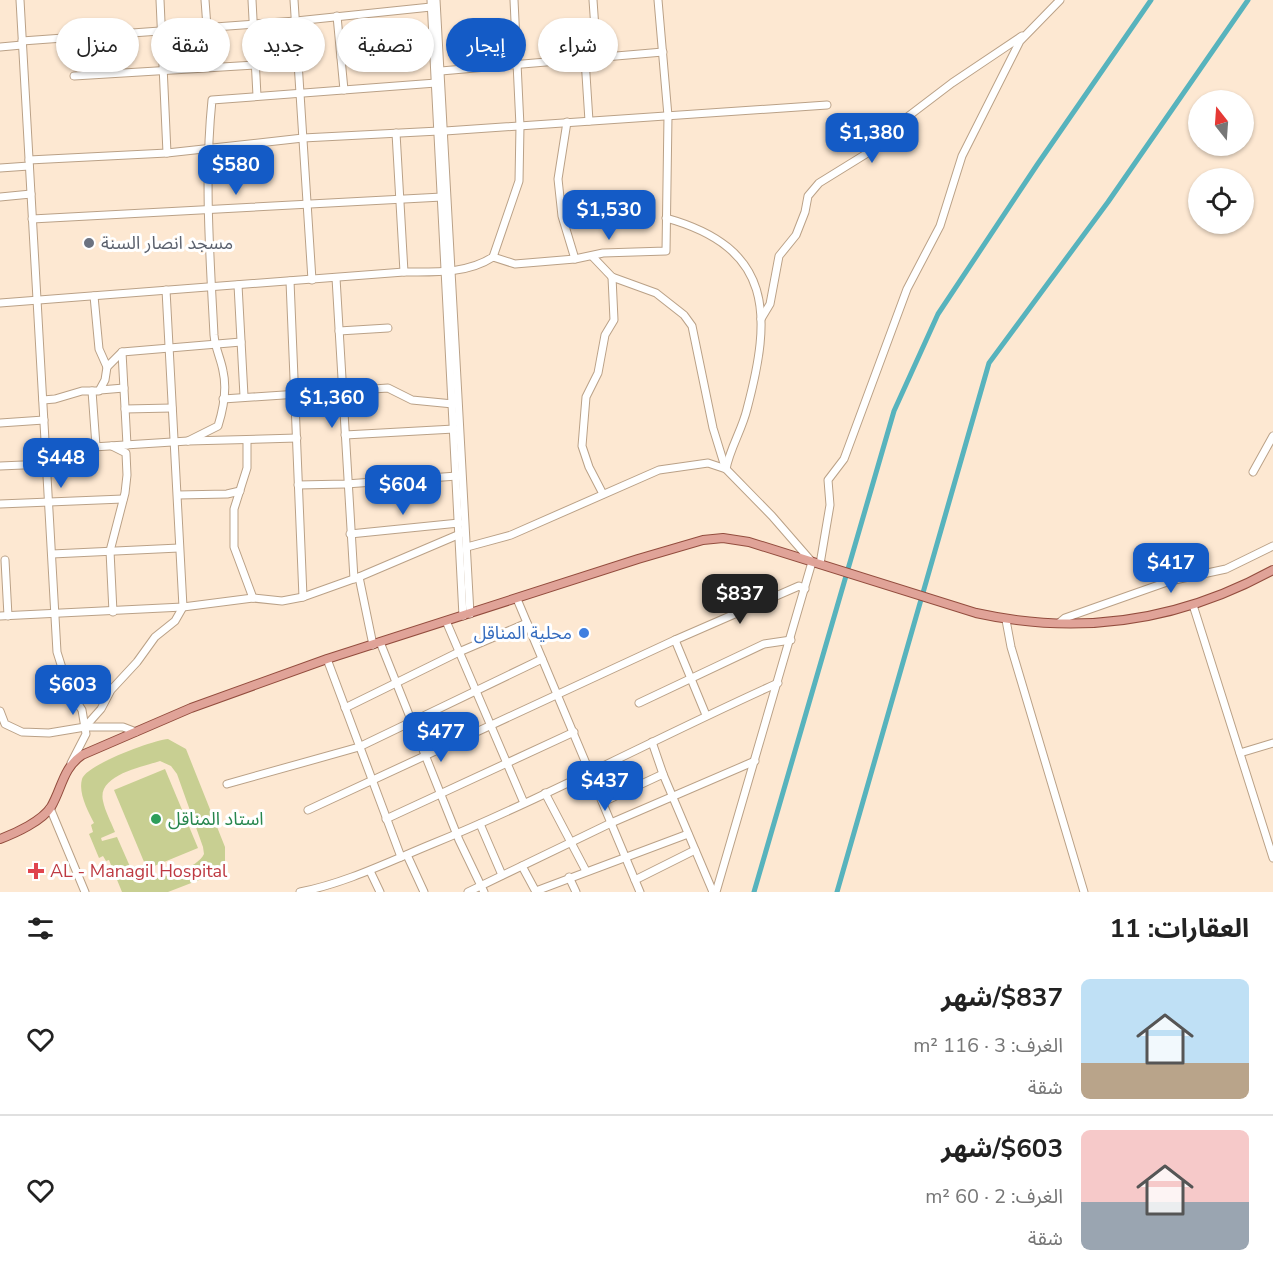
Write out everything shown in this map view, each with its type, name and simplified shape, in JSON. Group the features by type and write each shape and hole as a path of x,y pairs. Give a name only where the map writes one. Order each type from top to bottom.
{"main road":[{"path":"0,839 39,818 50,808 70,766 82,755 191,708 327,659 703,540 723,538 749,542 976,613 1006,620 1057,624 1139,619 1221,596 1273,570"}],"street":[{"path":"20,0 57,652 69,690 82,710 86,734 64,776"},
{"path":"160,0 161,18"},
{"path":"205,0 206,18"},
{"path":"252,0 254,18"},
{"path":"294,0 296,18"},
{"path":"514,0 515,18"},
{"path":"593,0 594,18"},
{"path":"493,256 515,264 666,251 668,116 658,0"},
{"path":"761,319 770,303 779,256 796,235 805,212 808,196 819,183 874,149 906,118 952,82 1025,34 1060,0"},
{"path":"321,18 433,2"},
{"path":"433,2 433,18"},
{"path":"433,2 441,71 442,197 449,271 459,534 467,615"},
{"path":"0,47 151,31"},
{"path":"715,892 805,589 816,563 830,505 828,480 846,455 907,289 940,226 962,156 999,79 1025,34"},
{"path":"434,49 442,131 466,547 467,615"},
{"path":"618,56 663,52"},
{"path":"441,71 446,71"},
{"path":"74,76 151,72"},
{"path":"163,72 167,153"},
{"path":"255,72 257,96"},
{"path":"299,72 312,280"},
{"path":"342,72 344,90"},
{"path":"0,303 449,271 480,266 493,256 519,181 520,126 517,72"},
{"path":"586,72 589,121"},
{"path":"188,441 218,426 223,399 224,372 215,344 209,210 207,149 212,100 436,83"},
{"path":"0,168 29,163 167,153 303,138 827,105"},
{"path":"567,122 558,179 562,216 575,259"},
{"path":"396,133 404,273"},
{"path":"0,197 31,194"},
{"path":"32,219 442,197"},
{"path":"666,218 691,225 737,254 754,276 760,301 761,319 757,365 747,410 740,432 730,449 726,469"},
{"path":"592,256 612,277 656,293 684,315 692,326 713,428 726,469 816,563"},
{"path":"603,494 589,467 582,446 586,397 598,373 605,335 614,320 612,277"},
{"path":"336,278 348,471 346,484 356,578 376,644 396,683 457,834 482,889"},
{"path":"290,281 303,597"},
{"path":"238,285 244,396"},
{"path":"85,727 101,709 111,690 137,662 155,637 175,621 183,607 166,290"},
{"path":"94,296 99,349 107,367 105,380 100,390"},
{"path":"339,330 388,328"},
{"path":"107,367 122,352 169,346 241,342"},
{"path":"122,352 127,444"},
{"path":"43,400 82,391 124,388"},
{"path":"223,399 390,388 411,400 453,404"},
{"path":"92,392 96,446"},
{"path":"125,410 172,408"},
{"path":"0,423 44,420"},
{"path":"345,435 454,429"},
{"path":"1253,472 1273,436"},
{"path":"46,450 188,441 297,438"},
{"path":"247,440 247,468 234,509 234,547 253,597"},
{"path":"110,445 126,453 127,476 110,551 113,612"},
{"path":"0,466 46,464"},
{"path":"466,547 511,535 659,470 708,464 726,469"},
{"path":"298,485 457,476"},
{"path":"178,495 227,494 240,491"},
{"path":"0,504 123,499"},
{"path":"350,534 459,523"},
{"path":"2,564 4,616 183,607 253,597 282,601 303,597 356,578 459,534"},
{"path":"1057,624 1065,618 1170,581 1226,569 1273,546"},
{"path":"51,554 179,548"},
{"path":"308,810 675,640 799,586 805,589"},
{"path":"517,599 591,771 639,892"},
{"path":"1193,605 1273,858"},
{"path":"1006,620 1011,647 1084,892"},
{"path":"446,621 489,726 524,803"},
{"path":"345,708 459,652 527,623"},
{"path":"675,640 706,715"},
{"path":"639,703 764,644 790,640"},
{"path":"327,659 386,819 424,892"},
{"path":"227,784 359,747 542,659"},
{"path":"300,892 331,886 480,824 706,715 778,683"},
{"path":"0,711 5,724 22,732 49,733 85,727 123,727 136,732"},
{"path":"386,819 440,792 574,732"},
{"path":"652,742 688,834 715,892"},
{"path":"1240,753 1273,743"},
{"path":"468,892 482,889 502,876 611,823 755,761"},
{"path":"603,802 663,774"},
{"path":"545,793 585,871"},
{"path":"50,808 85,892"},
{"path":"480,824 502,876"},
{"path":"1264,830 1273,828"},
{"path":"522,866 536,892 569,877 688,834"},
{"path":"635,880 695,850"},
{"path":"370,871 380,892"},
{"path":"569,877 576,892"}],"green space":[{"path":"168,739 186,749 225,847 225,862 212,875 168,892 122,892 109,860 106,861 103,856 99,858 89,834 93,832 91,825 94,823 82,796 82,779 86,773 107,760","holes":["160,761 171,766 177,774 204,854 200,860 172,874 151,879 135,878 117,837 102,841 101,838 115,832 104,805 103,792 114,778 132,769"]},
{"name":"استاد المناقل","path":"165,769 198,848 147,869 114,790"}],"waterway":[{"path":"754,892 894,411 938,314 1151,0"},
{"path":"837,892 989,363 1108,202 1248,0"}],"place":[{"name":"مسجد انصار السنة","path":"89,243"},
{"name":"محلية المناقل","path":"584,633"},
{"name":"استاد المناقل","path":"156,819"},
{"name":"AL - Managil Hospital","path":"36,871"}]}
